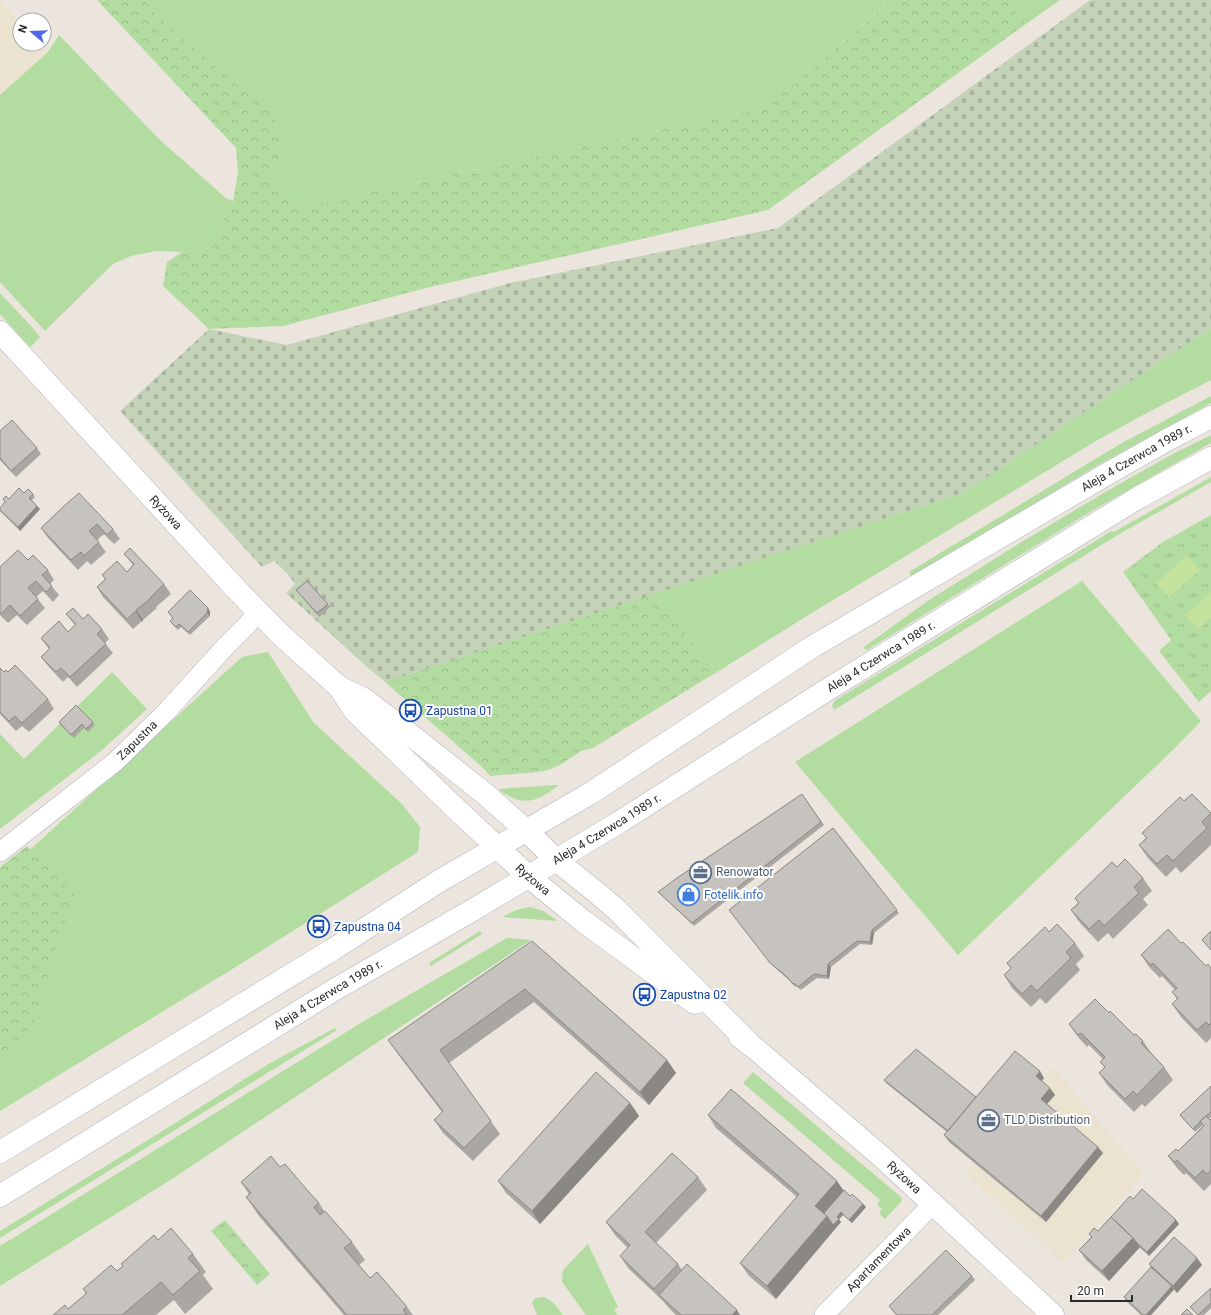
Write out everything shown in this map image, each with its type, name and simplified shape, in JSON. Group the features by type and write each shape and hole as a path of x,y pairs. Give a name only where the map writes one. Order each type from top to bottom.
{"main road":[{"name":"Ryżowa","path":"0,332 258,612 281,635 339,687 364,700 484,793 527,831 556,860 617,910 751,1045"},
{"name":"Aleja 4 Czerwca 1989 r.","path":"0,1152 332,950 441,880 591,793 812,647 1114,470 1211,417"},
{"name":"Aleja 4 Czerwca 1989 r.","path":"0,1196 334,990 618,823 815,697 1122,507 1211,458"},
{"name":"Ryżowa","path":"339,687 354,710 457,810 528,876 583,920 751,1045 883,1158 1053,1315"}],"street":[{"name":"Zapustna","path":"0,852 115,762 165,713 258,612"},
{"name":"Apartamentowa","path":"824,1315 933,1204"}],"shaded area":[{"path":"0,1 12,14 12,52 47,53 0,95"},
{"path":"1053,1067 1144,1174 1063,1263 965,1173"}],"green space":[{"path":"97,0 146,0 156,15 275,118 282,149 271,176 290,205 320,203 767,107 892,0 1005,0 1026,24 768,210 426,288 283,326 209,329 163,286 167,262 182,252 210,248 222,232 224,211 233,201 238,172 236,148"},
{"path":"146,0 892,0 767,107 320,203 290,205 271,176 282,149 156,15"},
{"path":"1005,0 1060,0 1026,24"},
{"path":"1090,0 1211,0 1211,328 963,493 385,682 286,593 295,584 286,572 274,561 262,567 120,411 209,329 287,345 510,283 778,228"},
{"path":"59,35 160,140 227,199 233,201 224,211 222,232 210,248 182,252 156,251 131,256 113,264 45,331 0,282 0,95 48,52 52,52 52,46"},
{"path":"0,293 40,337 30,347 0,314"},
{"path":"1211,328 1211,380 1096,441 717,672 652,594 963,493"},
{"path":"1211,396 1211,403 1098,465 976,539 911,576 909,572 1120,444"},
{"path":"1211,435 1211,443 1090,512 865,650 864,647 929,600 1020,543 1107,491 1171,455"},
{"path":"1211,477 1211,482 1116,536 834,710 832,706 834,701 1111,531 1114,532"},
{"path":"1211,515 1211,691 1199,702 1159,651 1171,640 1123,572 1163,542"},
{"path":"1187,555 1200,570 1169,598 1156,583"},
{"path":"1082,581 1201,721 1175,748 958,955 795,762"},
{"path":"1211,592 1211,618 1198,630 1185,615"},
{"path":"652,594 717,672 593,748 581,751 560,765 548,770 490,776 482,767 385,682"},
{"path":"268,652 314,723 402,804 420,827 418,852 234,968 0,1111 0,877 242,657"},
{"path":"112,672 147,709 101,751 0,829 0,734 24,759"},
{"path":"559,785 543,796 529,801 515,799 499,790 499,789"},
{"path":"27,846 74,894 32,1027 0,1058 0,867"},
{"path":"530,907 543,911 558,921 502,917 516,910"},
{"path":"480,931 482,934 431,966 429,963"},
{"path":"507,938 531,940 172,1179 0,1286 0,1246 364,1021"},
{"path":"335,1028 337,1030 0,1238 0,1231 270,1063"},
{"path":"753,1072 902,1198 901,1202 885,1219 879,1213 882,1209 877,1204 880,1200 743,1083"},
{"path":"225,1220 270,1274 257,1285 211,1231"},
{"path":"588,1244 618,1307 614,1310 618,1315 586,1315 562,1282 563,1270"},
{"path":"542,1297 551,1301 563,1315 537,1315 532,1302 536,1298"}],"building":[{"path":"12,420 37,448 11,471 0,458 0,431"},
{"path":"19,488 24,493 28,489 33,494 29,498 37,506 18,527 0,510 0,508 5,502 3,499 6,496 9,499"},
{"path":"79,493 113,529 107,535 97,524 89,531 99,542 84,556 81,552 71,560 41,528"},
{"path":"130,548 164,584 150,599 127,619 97,587 106,579 102,575 117,561 127,572 134,564 124,554"},
{"path":"18,550 28,560 33,555 48,570 42,575 52,586 46,592 36,581 28,588 38,599 20,616 10,605 1,614 0,567"},
{"path":"307,581 328,604 317,613 296,590"},
{"path":"190,590 208,608 207,613 188,632 179,624 176,627 170,621 173,618 168,612"},
{"path":"73,608 83,619 88,614 102,629 97,634 106,644 70,677 61,668 56,672 41,657 50,648 41,638 59,621 68,632 76,624 66,614"},
{"path":"15,665 48,699 22,723 15,716 9,721 0,712 0,668 4,672 6,670 8,672"},
{"path":"76,705 93,722 86,729 82,724 71,735 59,722"},
{"path":"802,794 821,822 692,923 658,892 677,878"},
{"path":"1192,794 1211,813 1202,822 1207,828 1173,861 1167,855 1157,864 1139,845 1147,838 1142,833 1180,797 1184,801"},
{"path":"833,828 897,910 872,930 870,942 857,941 828,964 827,976 814,974 798,987 770,963 729,910"},
{"path":"1125,859 1143,878 1134,887 1139,893 1104,926 1099,920 1089,929 1071,910 1079,903 1075,898 1112,862 1117,867"},
{"path":"1057,924 1075,943 1066,952 1071,958 1037,991 1031,985 1022,994 1004,975 1011,968 1007,963 1045,927 1049,932"},
{"path":"1168,929 1206,966 1208,964 1211,968 1211,1023 1209,1025 1206,1022 1197,1030 1172,1004 1178,998 1172,992 1177,988 1153,963 1151,965 1141,955"},
{"path":"1211,931 1211,950 1202,940"},
{"path":"532,941 667,1060 640,1092 525,989 440,1050 491,1121 464,1148 434,1120 443,1111 388,1040"},
{"path":"1095,999 1109,1013 1110,1011 1134,1035 1136,1034 1143,1041 1141,1043 1164,1067 1137,1095 1133,1091 1125,1099 1099,1073 1105,1067 1100,1062 1105,1057 1081,1033 1078,1035 1069,1024"},
{"path":"916,1049 976,1097 948,1131 884,1080"},
{"path":"1015,1051 1040,1071 1036,1076 1050,1088 1041,1099 1098,1147 1041,1216 944,1135"},
{"path":"596,1072 630,1103 532,1211 498,1181"},
{"path":"1211,1086 1211,1112 1193,1129 1180,1115"},
{"path":"731,1089 837,1181 815,1206 827,1216 767,1286 740,1263 799,1194 708,1115"},
{"path":"1206,1116 1210,1120 1211,1119 1211,1170 1207,1174 1203,1170 1195,1178 1177,1160 1175,1162 1168,1156 1176,1149 1178,1151 1204,1126 1200,1121"},
{"path":"672,1153 698,1177 645,1232 678,1264 654,1289 620,1256 630,1245 606,1222"},
{"path":"271,1156 280,1167 285,1164 319,1203 314,1207 320,1215 325,1211 352,1242 344,1248 370,1278 377,1272 407,1307 403,1310 407,1315 347,1315 246,1197 251,1193 241,1182"},
{"path":"1142,1189 1176,1220 1147,1252 1111,1217 1130,1196 1133,1199"},
{"path":"844,1190 850,1196 852,1194 863,1204 849,1220 841,1212 837,1217 839,1219 833,1225 824,1213"},
{"path":"1111,1217 1133,1238 1102,1271 1079,1250 1092,1237 1089,1234 1094,1228 1098,1231"},
{"path":"171,1228 193,1254 188,1258 200,1271 173,1295 161,1282 122,1315 53,1315 65,1305 68,1309 87,1293 83,1289 111,1265 117,1271 123,1266 121,1264 154,1235 158,1240"},
{"path":"1174,1237 1197,1258 1173,1286 1149,1264"},
{"path":"946,1250 972,1276 932,1315 897,1315 889,1306"},
{"path":"687,1264 737,1310 732,1315 681,1315 659,1295"},
{"path":"1151,1267 1172,1286 1146,1315 1143,1315 1124,1297"},
{"path":"1211,1288 1211,1303 1198,1315 1190,1307"},
{"path":"1187,1309 1193,1315 1181,1315"}],"place":[{"name":"Zapustna 01","path":"411,711"},
{"name":"Renowator","path":"700,872"},
{"name":"Fotelik.info","path":"688,895"},
{"name":"Zapustna 04","path":"319,927"},
{"name":"Zapustna 02","path":"644,995"},
{"name":"TLD Distribution","path":"988,1120"}]}
